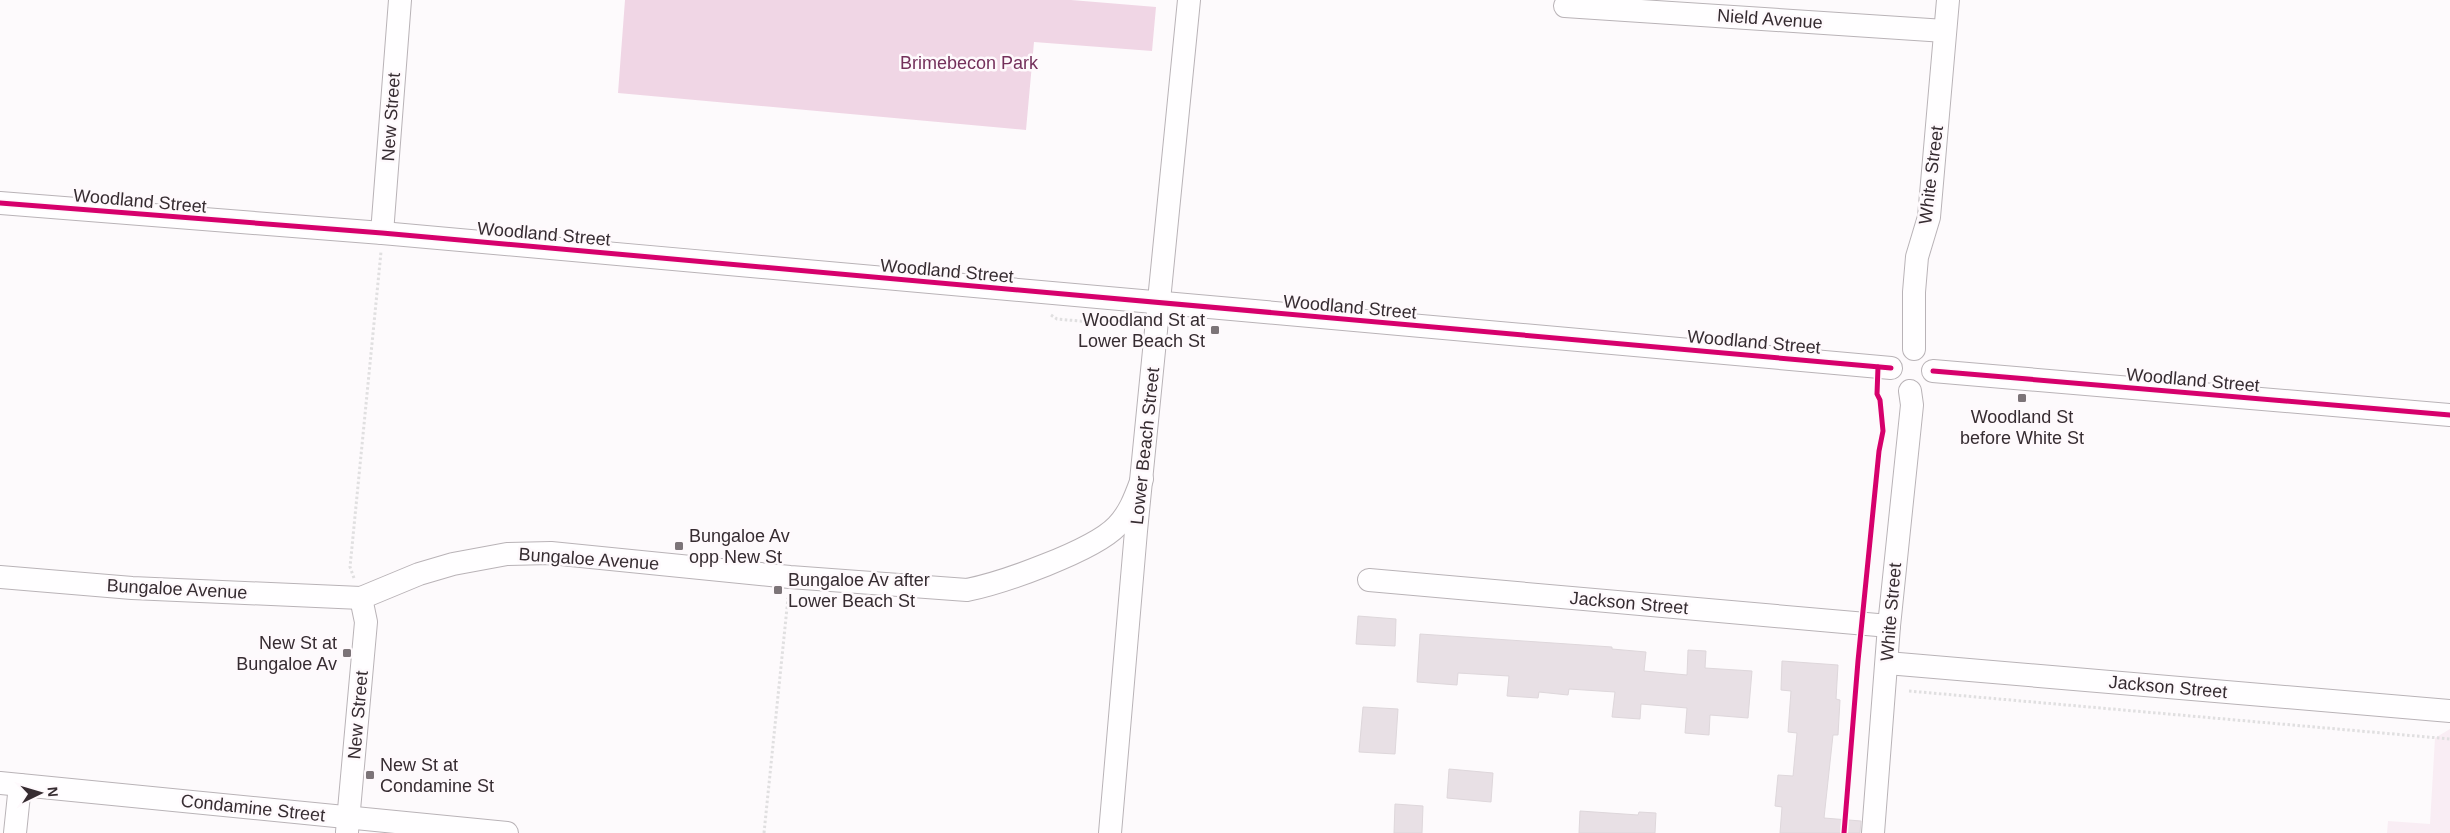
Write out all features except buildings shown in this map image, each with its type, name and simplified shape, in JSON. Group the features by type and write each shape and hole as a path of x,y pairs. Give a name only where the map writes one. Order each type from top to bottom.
{"street":[{"name":"New Street","path":"382,234 400,0"},
{"name":"Lower Beach Street","path":"1110,833 1142,479 1189,0"},
{"name":"White Street","path":"1914,349 1914,292 1917,257 1929,217 1948,0"},
{"name":"Nield Avenue","path":"1565,6 1945,31"},
{"name":"Woodland Street","path":"0,203 382,234 1891,368"},
{"path":"1914,349 1926,354 1933,371 1926,386 1910,391 1898,386 1894,380 1891,368 1896,356 1901,352 1914,349"},
{"name":"Woodland Street","path":"1933,371 2450,415"},
{"name":"White Street","path":"1873,833 1889,626 1912,405 1910,391"},
{"name":"Bungaloe Avenue","path":"0,577 132,588 361,598 419,574 453,564 528,553 551,553 790,577 967,590 994,585 1090,545 1106,536 1126,515 1142,479"},
{"name":"Jackson Street","path":"1369,580 1889,626"},
{"name":"New Street","path":"348,825 366,622 361,598"},
{"name":"Jackson Street","path":"1887,663 2450,711"},
{"path":"10,784 15,833"},
{"name":"Condamine Street","path":"10,784 348,825 506,833"}],"path":[{"path":"361,598 350,567 382,234"},
{"path":"764,833 790,577"},
{"path":"1908,691 2450,739"}],"shaded area":[{"path":"2450,729 2450,833 2387,833 2388,821 2430,824 2435,738"}],"green space":[{"name":"Brimebecon Park","path":"625,0 1071,0 1156,7 1152,51 1034,42 1026,130 618,93"}],"cycle path":[{"path":"0,203 382,233 1891,368"},
{"path":"1844,833 1858,661 1879,451 1883,431 1880,400 1877,394 1878,367"},
{"path":"1933,371 2450,415"}],"place":[{"name":"Woodland St at Lower Beach St","path":"1215,330"},
{"name":"Woodland St before White St","path":"2022,398"},
{"name":"Bungaloe Av opp New St","path":"679,546"},
{"name":"Bungaloe Av after Lower Beach St","path":"778,590"},
{"name":"New St at Bungaloe Av","path":"347,653"},
{"name":"New St at Condamine St","path":"370,775"}]}
